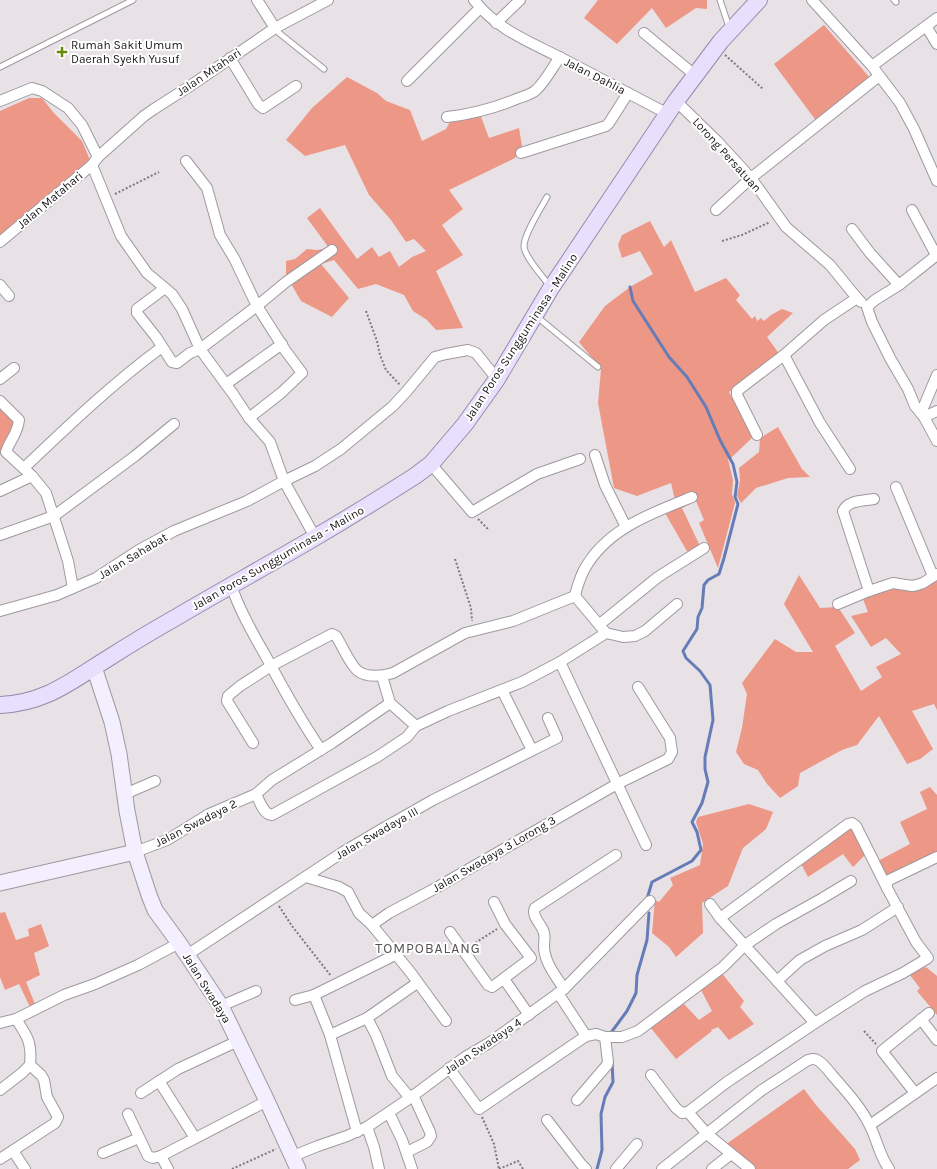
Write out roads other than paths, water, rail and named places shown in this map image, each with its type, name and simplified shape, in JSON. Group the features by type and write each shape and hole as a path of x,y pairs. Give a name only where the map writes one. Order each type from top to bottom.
{"main road":[{"name":"Jalan Poros Sungguminasa - Malino","path":"0,705 17,704 47,695 64,686 231,585 315,537 415,476 431,464 465,424 497,378 551,288 672,107 717,48 759,0"}],"street":[{"path":"257,0 275,28"},
{"name":"Jalan Mtahari","path":"95,161 144,116 275,28 328,0"},
{"path":"496,23 520,0"},
{"path":"812,0 872,66 906,113 937,182"},
{"path":"407,81 477,4"},
{"name":"Jalan Dahlia","path":"477,4 496,23 519,37 628,93 672,107"},
{"path":"872,66 937,18"},
{"path":"926,26 937,44"},
{"path":"644,33 696,76"},
{"path":"447,117 472,114 487,110 534,92 540,86 560,57"},
{"path":"230,58 261,107 264,108 296,86"},
{"path":"716,210 751,178 879,76"},
{"path":"0,101 32,88 42,91 68,108 82,125 106,198 121,236 147,273 172,294 182,309 200,349 226,384 248,418 270,442 284,481 315,537"},
{"path":"521,153 606,126 628,93"},
{"name":"Lorong Persatuan","path":"672,107 751,178 779,218 793,234 830,264 857,298 867,307"},
{"name":"Jalan Matahari","path":"0,242 95,161"},
{"path":"186,162 207,188 220,235 234,258 257,306 301,371 301,375 248,418"},
{"path":"912,210 936,255 899,285 875,300 867,307 872,322 915,406 937,441"},
{"path":"852,229 899,285"},
{"path":"165,288 136,311 174,363 179,362 190,353 200,349 286,282 332,250"},
{"path":"0,285 9,296"},
{"path":"757,435 737,395 737,391 784,355 824,320 857,298"},
{"path":"226,384 282,344"},
{"path":"24,468 109,389 162,347"},
{"name":"Jalan Sahabat","path":"0,611 57,594 96,578 138,550 174,532 247,501 315,466 341,449 393,406 435,357 457,351 468,350 476,353 497,378"},
{"path":"784,355 820,423 850,469"},
{"path":"0,379 14,368"},
{"path":"922,415 937,375"},
{"path":"0,401 19,420 18,428 6,452 32,476 46,493 68,561 73,588"},
{"path":"922,415 937,411"},
{"path":"0,535 54,516 135,456 174,424"},
{"path":"595,455 605,485 626,527"},
{"path":"431,464 472,512 537,474 580,459"},
{"path":"0,491 32,476"},
{"path":"838,604 869,591 894,583 912,586 917,585 935,575 896,487"},
{"path":"253,743 227,702 227,698 231,692 271,666 332,634 336,636 353,665 359,672 382,676 393,673 472,630 514,621 575,596 583,571 588,562 604,544 626,527 647,516 692,497"},
{"path":"869,591 843,512 846,506 852,503 874,499"},
{"path":"600,624 658,576 704,548"},
{"path":"231,585 237,603 271,666 320,750"},
{"path":"575,596 606,633 623,637 635,636 645,631 677,604"},
{"path":"256,794 265,812 268,815 272,815 377,757 407,737 416,726 448,711 522,682 560,662 606,633"},
{"path":"560,662 646,845"},
{"name":"Jalan Swadaya","path":"94,667 112,722 119,754 127,811 135,852 148,895 155,910 221,1006 293,1157"},
{"path":"382,676 390,703 416,726"},
{"name":"Jalan Swadaya 3 Lorong 3","path":"372,925 389,913 434,889 617,784 668,759 672,752 670,738 638,687"},
{"path":"502,690 532,750"},
{"name":"Jalan Swadaya 2","path":"135,852 167,840 209,814 256,794 272,780 390,703"},
{"name":"Jalan Swadaya III","path":"0,1023 16,1019 64,995 138,965 183,949 274,898 343,852 433,800 557,738 548,718"},
{"path":"125,794 155,781"},
{"path":"651,1075 676,1108 682,1113 688,1112 727,1082 815,1023 865,991 903,973 928,958 916,942 856,826 852,823 848,824 720,918"},
{"path":"0,883 135,852"},
{"path":"586,1036 548,964 544,946 544,931 534,914 534,910 616,855"},
{"path":"887,888 887,883 889,880 937,857"},
{"path":"306,877 345,889 350,894 359,913 372,925 411,973 446,1021"},
{"path":"449,1068 479,1109 586,1036 596,1034 605,1037 626,1037 638,1031 723,967 745,945 776,924 851,881"},
{"name":"Jalan Swadaya 4","path":"293,1157 362,1129 389,1113 449,1068 489,1043 529,1015 561,991 650,901"},
{"path":"450,932 465,950 490,986 495,985 531,958 505,924 494,902"},
{"path":"710,904 720,918 815,1023"},
{"path":"777,981 800,960 825,946 862,930 898,907"},
{"path":"295,1000 314,995 395,955"},
{"path":"504,978 529,1015"},
{"path":"330,1035 367,1018 417,982"},
{"path":"221,1006 256,991"},
{"path":"314,995 330,1035 362,1129 374,1147 379,1169"},
{"path":"915,1093 882,1051 929,1013"},
{"path":"367,1018 376,1035 392,1076 411,1097 430,1132 431,1136 427,1142 407,1152"},
{"path":"0,1090 30,1065 31,1046 16,1019"},
{"path":"921,1019 937,1040"},
{"path":"578,1100 607,1065 608,1062 605,1037"},
{"path":"141,1093 178,1069 238,1042"},
{"path":"662,1169 762,1090 808,1060 813,1059 817,1060 824,1066 852,1097 862,1111 870,1125 879,1150 889,1169"},
{"path":"0,1159 55,1123 58,1116 47,1097 44,1080 41,1075 30,1065"},
{"path":"870,1125 937,1078"},
{"path":"159,1081 195,1138"},
{"path":"128,1114 148,1156 153,1158 161,1156 267,1101"},
{"path":"688,1112 707,1134 750,1169"},
{"path":"389,1113 407,1152 412,1169"},
{"path":"547,1120 586,1169"},
{"path":"103,1153 139,1138"},
{"path":"616,1169 637,1144"},
{"path":"13,1151 26,1169"},
{"path":"712,1169 731,1154"},
{"path":"161,1156 168,1169"}],"lane":[{"path":"0,67 133,0"},
{"path":"720,0 731,32"},
{"path":"275,28 279,33 324,69"},
{"path":"547,197 526,237 524,247 527,255 551,288"},
{"path":"535,316 598,367"}],"waterway":[{"path":"630,287 633,301 669,357 687,377 706,407 720,440 733,464 737,482 735,497 738,504 719,574 708,580 704,585 702,608 698,617 697,629 683,651 686,658 700,671 710,685 713,720 705,757 705,769 708,782 702,803 692,822 697,832 701,850 692,861 652,882 647,899"},
{"path":"610,1034 627,1011 636,993 637,975 647,940 649,913"},
{"path":"597,1169 602,1150 601,1114 605,1097 613,1082 612,1061"}],"place":[{"name":"Rumah Sakit Umum Daerah Syekh Yusuf","path":"62,52"}],"district":[{"name":"TOMPOBALANG","path":"428,948"}]}
